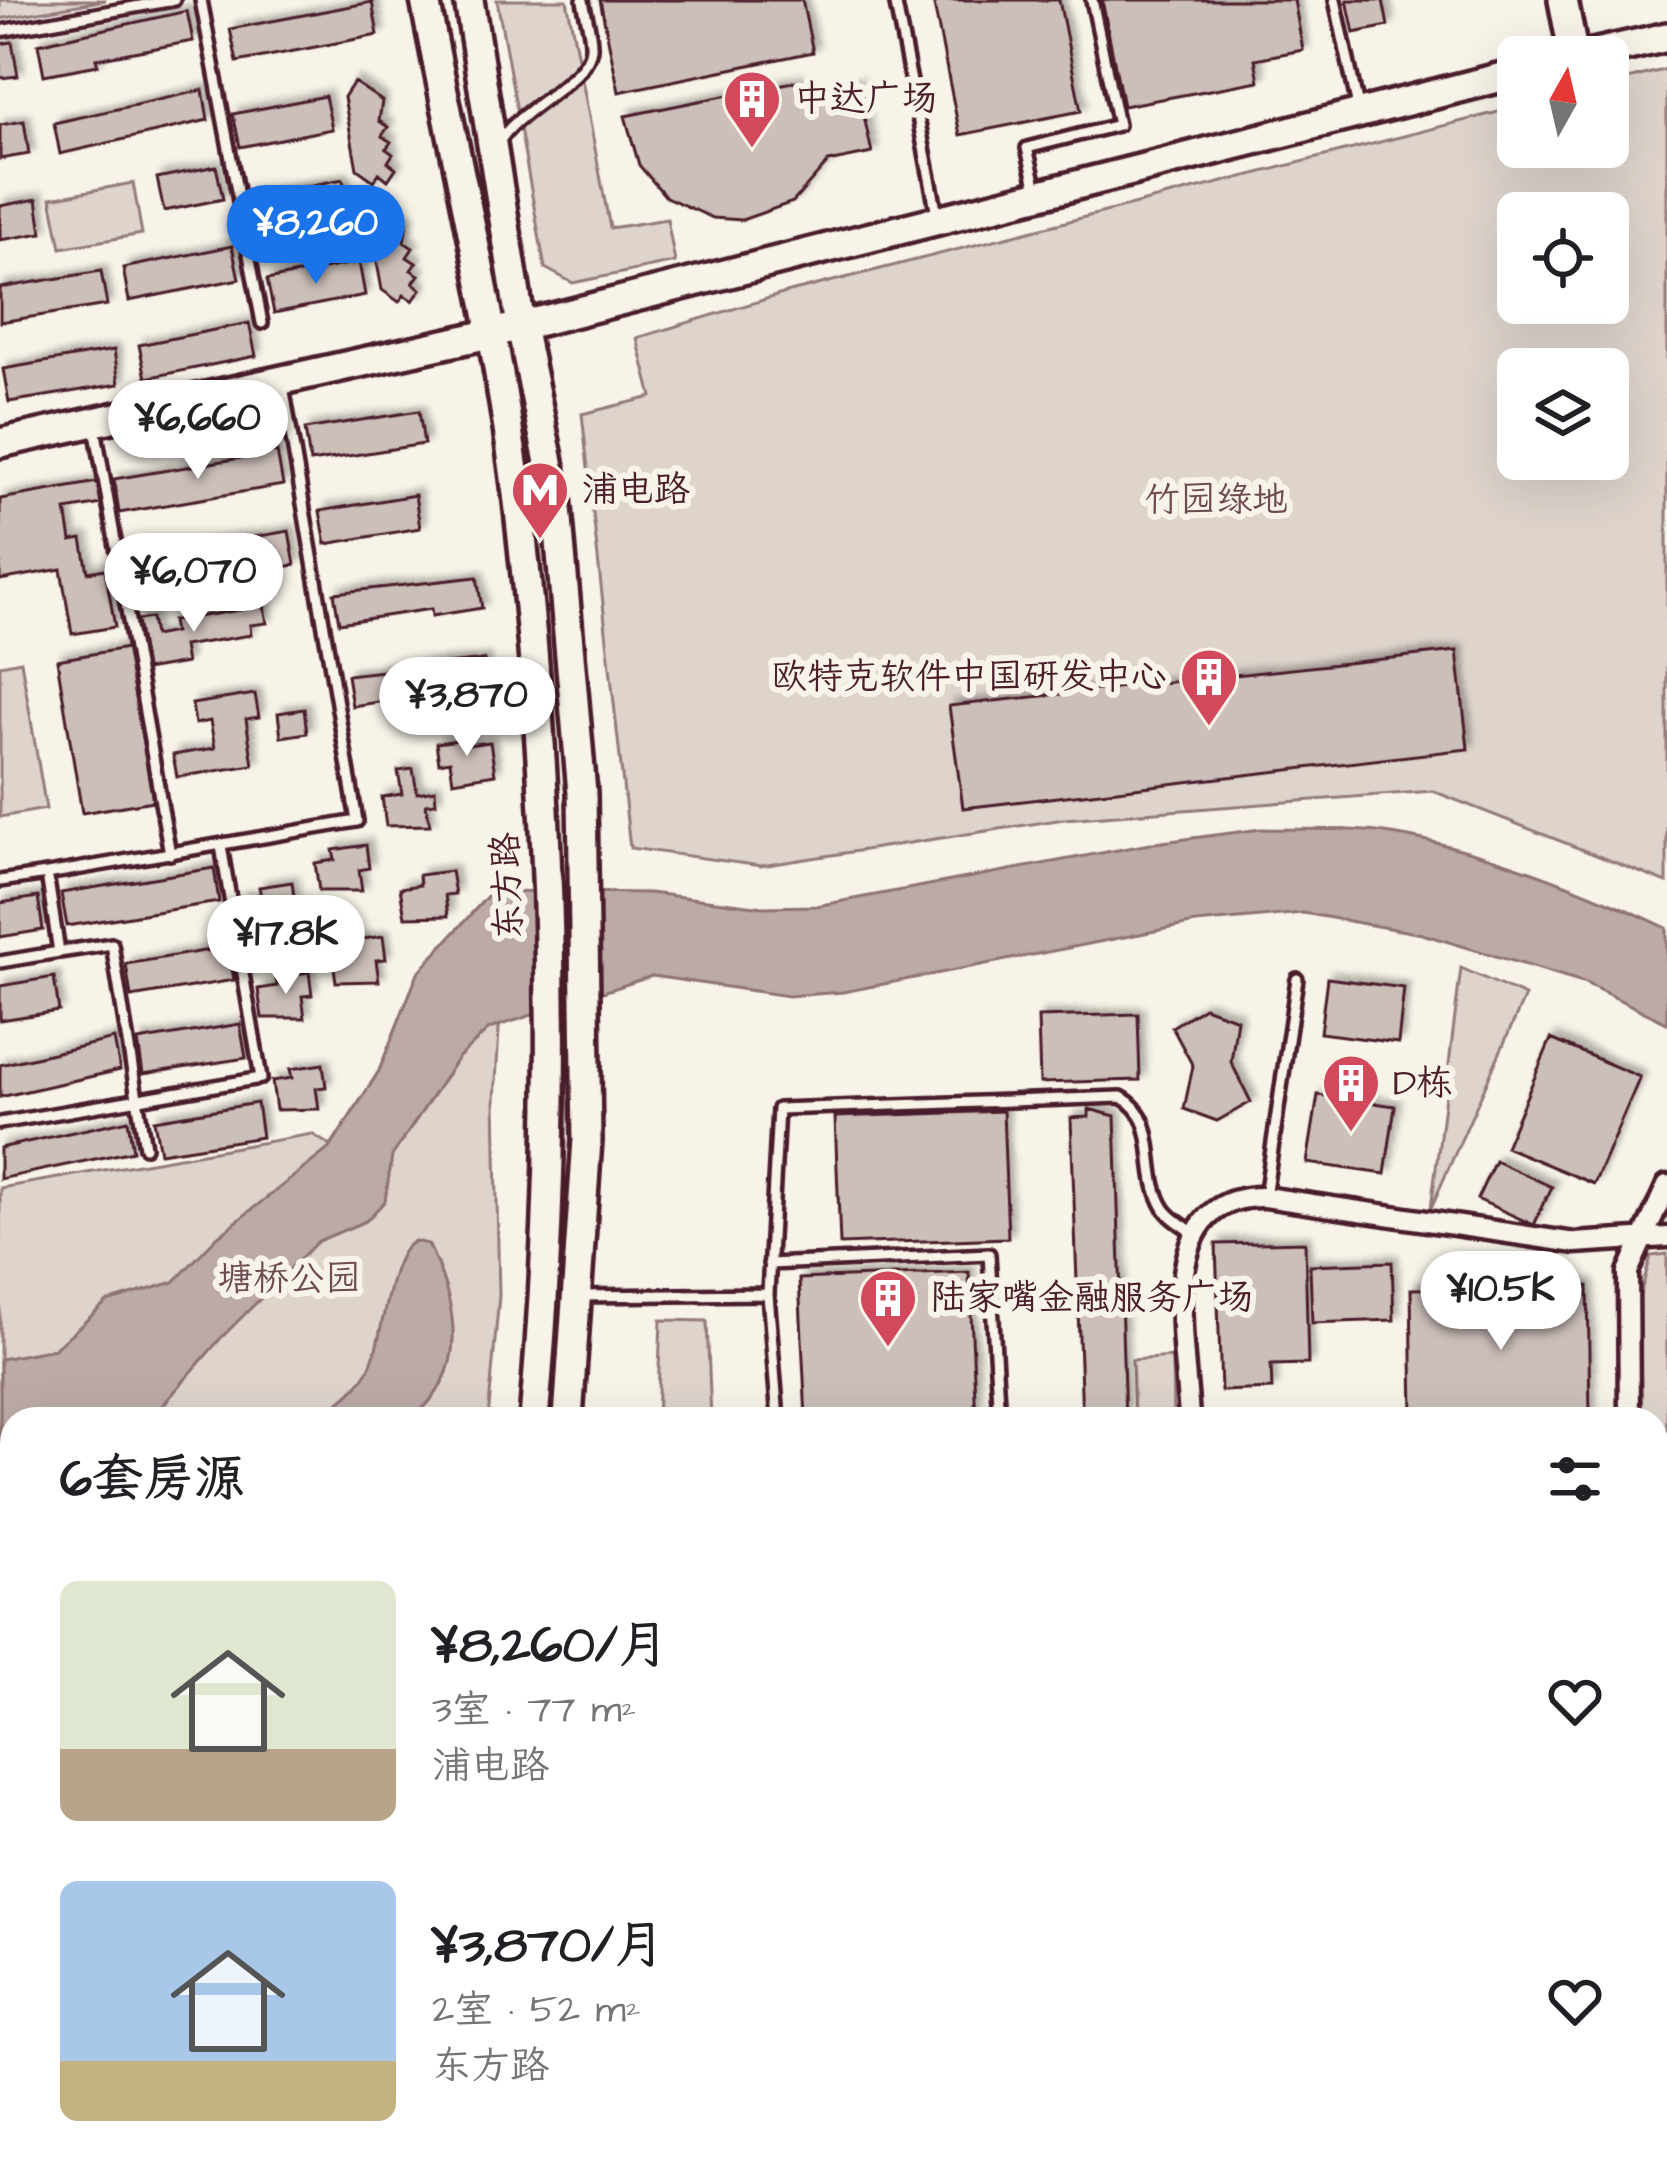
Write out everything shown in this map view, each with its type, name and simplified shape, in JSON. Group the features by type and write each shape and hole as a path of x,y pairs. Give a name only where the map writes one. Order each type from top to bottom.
{"main road":[{"name":"东方路","path":"425,0 518,509 533,677 542,798 547,1150 535,1407"},
{"path":"469,0 521,326 556,496 572,659 588,944 587,1141 569,1407"},
{"path":"1563,0 1571,36"},
{"path":"1629,45 1667,37"},
{"path":"0,443 489,334 1497,78"}],"street":[{"path":"1628,1407 1624,1299 1637,1242 1667,1185"},
{"path":"1188,1407 1183,1280 1194,1233 1226,1204 1265,1197 1575,1243 1667,1237"}],"lane":[{"path":"0,32 174,0"},
{"path":"201,0 262,323"},
{"path":"494,154 515,118 587,63 592,46 583,0"},
{"path":"895,0 938,219"},
{"path":"1038,193 1027,148 1118,124 1092,0"},
{"path":"1335,0 1359,112"},
{"path":"0,881 356,821 282,380"},
{"path":"94,422 170,854"},
{"path":"0,1123 261,1078 221,846"},
{"path":"47,874 59,952"},
{"path":"0,962 112,944 145,1147"},
{"path":"1265,1197 1297,979"},
{"path":"777,1407 767,1294 778,1108 1120,1097 1136,1106 1146,1120 1151,1174 1165,1211 1194,1233"},
{"path":"769,1264 989,1254 998,1407"},
{"path":"579,1296 767,1294"}],"green space":[{"path":"0,0 106,0 0,19"},
{"path":"497,0 567,0 610,228 667,219 675,262 573,283 545,268"},
{"name":"竹园绿地","path":"1667,69 1667,883 1433,791 1064,819 761,866 630,848 582,414 652,397 637,338 786,293 1497,112 1497,168 1629,168 1629,79"},
{"path":"133,183 142,234 61,248 51,198"},
{"path":"21,661 46,809 0,817 0,665"},
{"name":"塘桥公园","path":"492,891 507,891 495,1100 499,1296 489,1407 0,1407 0,1188 312,1134 331,1146 379,1071 418,973"},
{"path":"1461,968 1525,996 1431,1208"},
{"path":"1667,1254 1667,1407 1642,1407 1638,1302 1651,1256"},
{"path":"661,1320 707,1321 711,1407 657,1407"},
{"path":"1172,1357 1173,1407 1134,1407 1132,1360"}],"shaded area":[{"path":"1261,829 1359,830 1462,849 1532,872 1667,928 1667,1023 1583,982 1422,934 1303,913 1196,923 843,992 788,996 652,976 489,1029 458,1058 392,1156 385,1201 366,1221 318,1241 220,1339 161,1407 0,1407 0,1359 54,1349 107,1302 174,1282 217,1237 331,1147 379,1071 418,973 492,891 650,893 764,907 816,906 1155,843"},
{"path":"415,1241 428,1244 446,1290 453,1337 443,1381 423,1407 331,1407 368,1370 392,1279 405,1249"}],"building":[{"path":"600,0 802,0 813,52 619,92"},
{"path":"933,0 1059,0 1081,111 960,135"},
{"path":"1102,0 1294,0 1303,50 1255,59 1259,81 1123,106"},
{"path":"1347,0 1383,0 1388,26 1354,33"},
{"path":"372,2 378,35 237,62 230,29"},
{"path":"187,11 193,41 96,59 98,65 44,75 38,44"},
{"path":"12,42 18,76 0,78 0,44"},
{"name":"中达广场","path":"798,81 801,96 857,84 872,153 828,162 793,202 742,220 713,218 666,197 639,165 625,116"},
{"path":"354,82 382,101 379,121 388,127 382,136 391,142 386,149 393,154 388,162 396,168 388,180 379,173 374,181 357,169 344,97"},
{"path":"203,90 208,120 60,154 54,123"},
{"path":"325,96 332,129 240,147 233,114"},
{"path":"24,121 29,154 0,159 0,125"},
{"path":"216,166 223,199 164,211 157,178"},
{"path":"343,179 349,212 258,230 251,197"},
{"path":"37,199 42,233 0,240 0,206"},
{"path":"379,203 407,222 404,242 413,248 407,257 416,263 411,270 419,275 413,283 421,289 413,301 404,295 399,302 382,290 369,218"},
{"path":"232,246 239,279 129,301 123,268"},
{"path":"359,262 365,295 274,313 267,280"},
{"path":"101,271 107,305 0,322 0,288"},
{"path":"249,323 256,356 146,378 139,345"},
{"path":"114,350 119,384 9,402 3,369"},
{"path":"419,411 424,444 310,462 305,429"},
{"path":"277,452 283,485 119,513 114,479"},
{"path":"98,482 102,504 66,510 71,541 82,539 88,572 105,569 115,627 72,634 61,569 0,580 0,499"},
{"path":"415,495 420,528 326,544 320,511"},
{"path":"289,531 295,565 132,592 126,559"},
{"path":"477,577 482,608 432,616 431,609 339,623 334,593"},
{"path":"264,606 267,623 250,625 251,635 183,646 186,663 145,670 137,620 151,618 154,636 174,632 172,621"},
{"path":"127,648 153,801 82,813 57,660"},
{"name":"欧特克软件中国研发中心","path":"1457,651 1468,749 963,808 949,706"},
{"path":"484,660 489,691 445,698 444,692 352,706 347,675"},
{"path":"255,694 259,717 246,719 253,765 177,777 173,755 215,748 210,721 195,724 192,704"},
{"path":"304,709 307,733 281,737 278,713"},
{"path":"466,739 467,745 490,742 495,774 453,781 450,761 439,763 436,743"},
{"path":"413,769 417,793 435,790 436,803 426,804 430,825 386,826 382,797 402,794 398,771"},
{"path":"366,845 369,868 359,870 362,891 319,891 315,863 335,860 333,850"},
{"path":"214,868 219,902 67,926 61,893"},
{"path":"451,871 455,894 445,895 448,916 405,917 400,888 420,885 419,875"},
{"path":"292,882 295,905 285,906 288,927 245,928 241,899 261,896 259,887"},
{"path":"38,897 43,930 0,937 0,903"},
{"path":"383,936 386,959 376,960 379,981 336,982 332,953 351,950 350,941"},
{"path":"228,947 234,980 131,997 126,964"},
{"path":"309,972 312,995 302,996 305,1018 262,1018 258,989 277,986 276,977"},
{"path":"54,977 59,1011 0,1020 0,986"},
{"path":"1327,978 1404,988 1398,1043 1320,1033"},
{"path":"1204,1007 1237,1019 1231,1062 1251,1102 1217,1121 1184,1109 1193,1066 1172,1027"},
{"path":"1138,1014 1140,1080 1040,1083 1038,1017"},
{"path":"240,1024 246,1058 143,1074 138,1041"},
{"path":"114,1039 120,1070 0,1097 0,1065"},
{"path":"1551,1039 1640,1077 1594,1184 1505,1147"},
{"path":"323,1064 326,1087 316,1088 319,1109 276,1110 272,1081 292,1078 290,1069"},
{"name":"D栋","path":"1318,1095 1395,1106 1385,1174 1307,1163"},
{"path":"257,1103 262,1137 160,1153 154,1120"},
{"path":"1089,1109 1115,1116 1125,1407 1082,1407 1071,1118 1089,1117"},
{"path":"1003,1111 1008,1238 840,1244 835,1117"},
{"path":"128,1120 133,1151 0,1179 0,1148"},
{"path":"1495,1161 1552,1187 1534,1225 1477,1199"},
{"path":"1305,1242 1308,1364 1271,1365 1272,1389 1221,1391 1216,1244"},
{"path":"1392,1262 1394,1320 1312,1323 1310,1265"},
{"name":"陆家嘴金融服务广场","path":"969,1272 975,1407 805,1407 799,1279"},
{"path":"1588,1286 1590,1407 1413,1407 1411,1289"}],"place":[{"name":"中达广场","path":"752,150"},
{"name":"浦电路","path":"540,541"},
{"name":"欧特克软件中国研发中心","path":"1209,728"},
{"name":"D栋","path":"1351,1134"},
{"name":"陆家嘴金融服务广场","path":"888,1349"}]}
